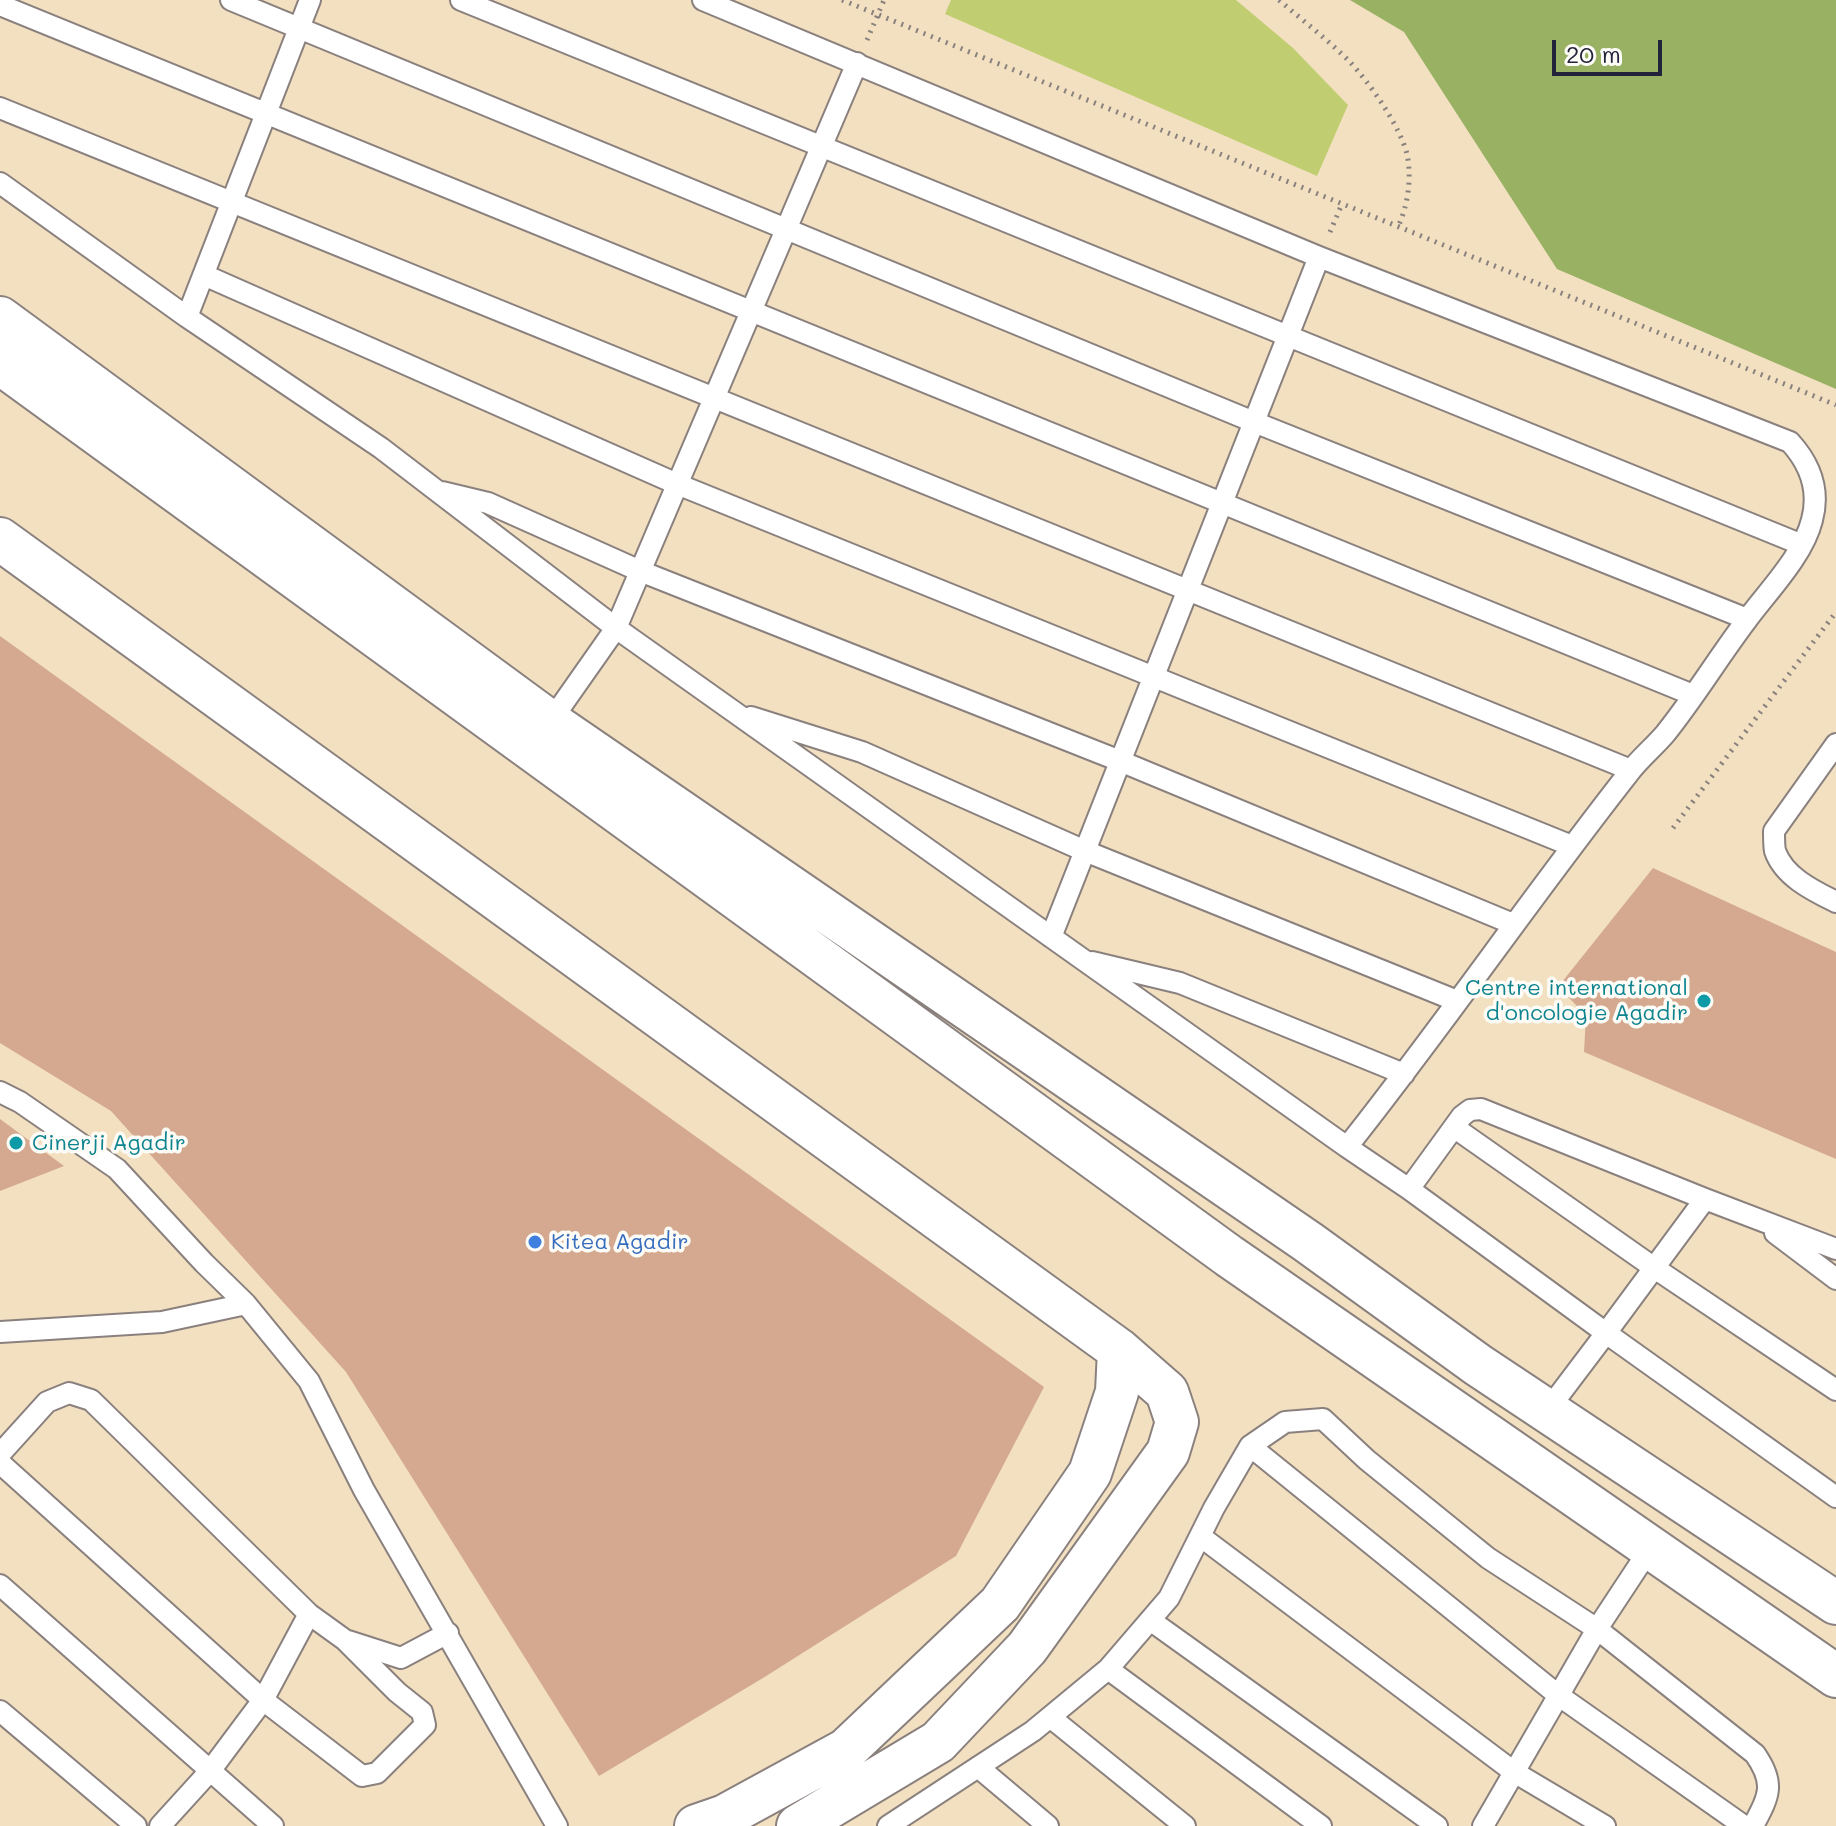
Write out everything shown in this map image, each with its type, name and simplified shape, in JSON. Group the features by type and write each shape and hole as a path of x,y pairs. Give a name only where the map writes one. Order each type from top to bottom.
{"street":[{"path":"0,318 550,722 1272,1217 1478,1365 1836,1603"},
{"path":"0,363 1229,1256 1836,1676"},
{"path":"0,539 1119,1350 1167,1392 1177,1422 1168,1452 1027,1648 938,1742 798,1826"},
{"path":"696,1826 725,1816 846,1750 1000,1604 1090,1473 1117,1392 1119,1350"}],"lane":[{"path":"231,0 1254,422 1747,619"},
{"path":"187,317 310,0"},
{"path":"461,0 1800,544"},
{"path":"703,0 1319,257 1790,442 1808,468 1815,496 1812,522 1787,570 1747,619 1663,736 1631,770 1572,846 1347,1147"},
{"path":"0,5 1693,695"},
{"path":"550,722 616,628 857,63"},
{"path":"0,108 1631,770"},
{"path":"0,183 187,317 381,448 616,628 1409,1189 1836,1497"},
{"path":"1051,937 1319,257"},
{"path":"204,275 677,484 1572,846"},
{"path":"436,491 488,503 640,571 1120,761 1513,924"},
{"path":"732,711 862,752 1085,851 1457,1001"},
{"path":"1836,744 1774,831 1775,851 1788,871 1809,889 1836,902"},
{"path":"1081,959 1180,983 1404,1074"},
{"path":"0,1092 20,1102 117,1169 246,1304 309,1381 364,1490 557,1826"},
{"path":"1409,1189 1470,1110 1481,1109 1836,1249"},
{"path":"1455,1128 1836,1390"},
{"path":"1547,1411 1705,1199"},
{"path":"1756,1219 1836,1279"},
{"path":"0,1332 162,1322 246,1304"},
{"path":"0,1454 47,1402 69,1393 91,1400 309,1614 345,1640 397,1692 422,1712 425,1725 377,1773 362,1776 263,1700 0,1463"},
{"path":"888,1826 1050,1717 1108,1669 1169,1598 1250,1446 1285,1422 1323,1419 1367,1460 1488,1558 1597,1629 1755,1754 1767,1772 1769,1797 1753,1826"},
{"path":"1250,1446 1558,1695 1744,1826"},
{"path":"1200,1536 1514,1772 1605,1826"},
{"path":"1483,1826 1597,1629 1651,1547"},
{"path":"0,1585 273,1826"},
{"path":"160,1826 210,1771 263,1700 309,1614"},
{"path":"1150,1620 1437,1826"},
{"path":"345,1640 401,1658 448,1633"},
{"path":"1108,1669 1321,1826"},
{"path":"0,1711 136,1826"},
{"path":"1050,1717 1185,1826"},
{"path":"978,1767 1048,1826"}],"path":[{"path":"842,0 1836,405"},
{"path":"857,63 884,0"},
{"path":"1279,0 1350,62 1375,94 1396,129 1407,155 1408,181 1407,199 1398,227"},
{"path":"1673,828 1836,612"}],"green space":[{"path":"951,0 1236,0 1293,48 1348,105 1317,176 945,14"},
{"path":"1350,0 1836,0 1836,389 1557,269 1404,32"}],"building":[{"name":"Kitea Agadir","path":"0,636 1044,1387 956,1556 763,1678 599,1776 346,1372 111,1111 0,1043"},
{"name":"Centre international d'oncologie Agadir","path":"1653,868 1836,952 1836,1159 1584,1052 1586,1015 1558,987"},
{"name":"Cinerji Agadir","path":"0,1119 64,1166 0,1191"}],"place":[{"name":"Centre international d'oncologie Agadir","path":"1704,1001"},
{"name":"Cinerji Agadir","path":"16,1143"},
{"name":"Kitea Agadir","path":"535,1242"}]}
